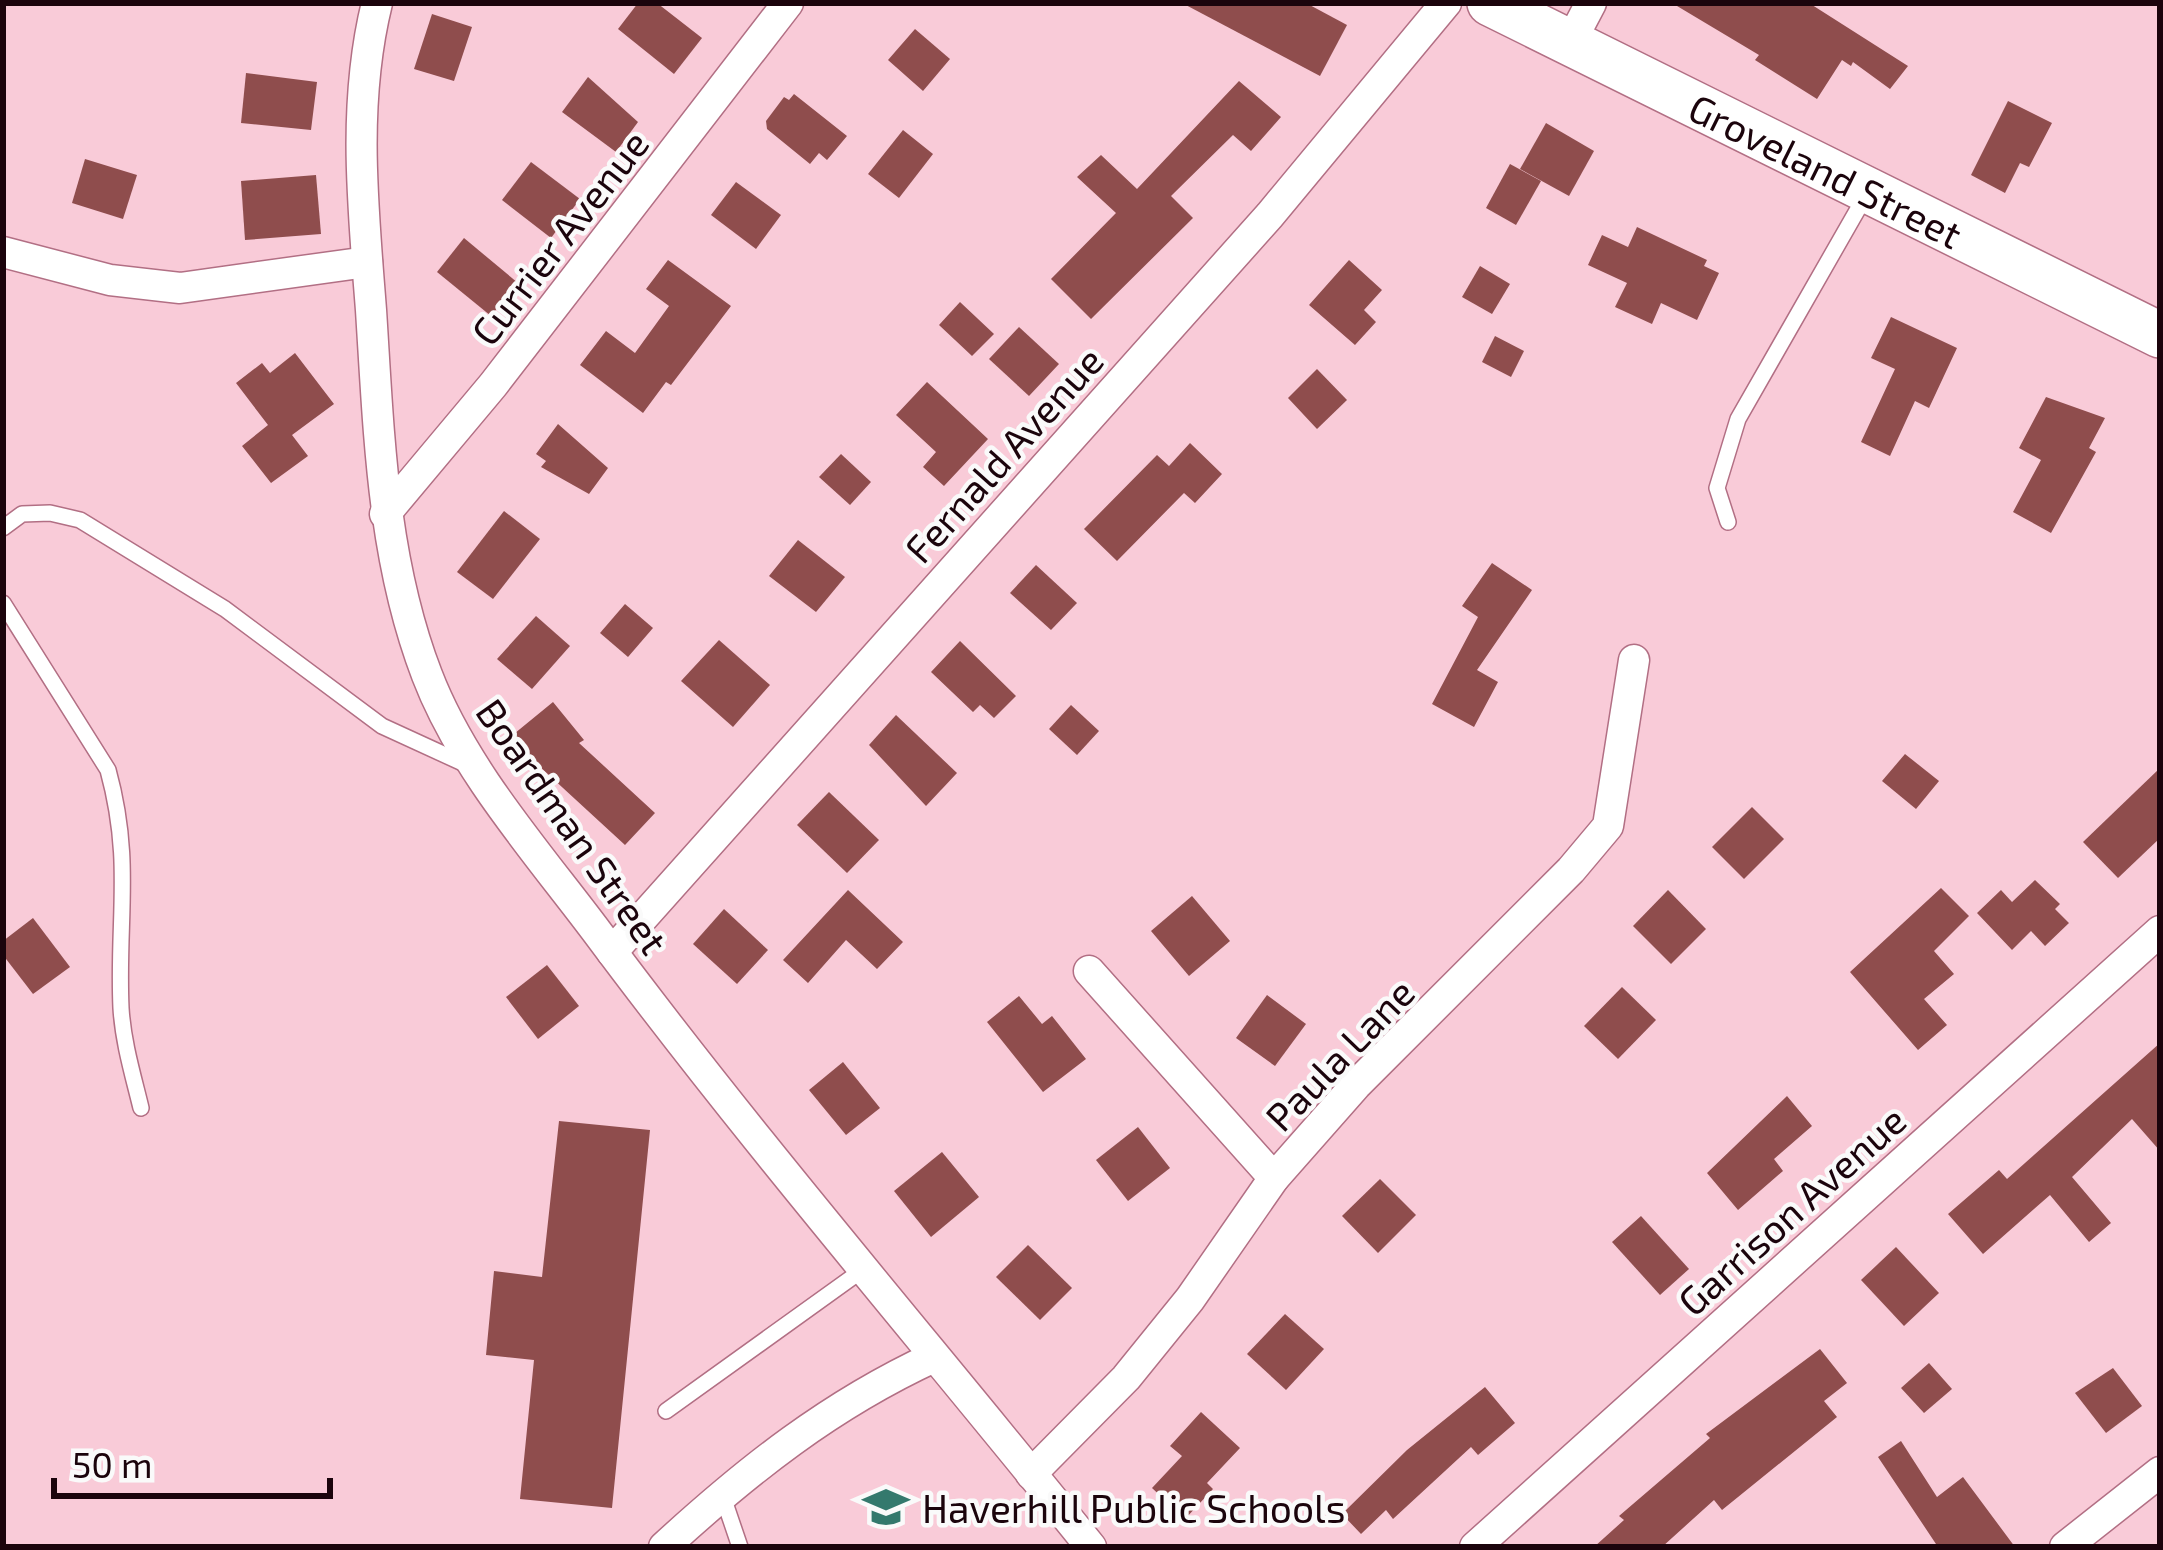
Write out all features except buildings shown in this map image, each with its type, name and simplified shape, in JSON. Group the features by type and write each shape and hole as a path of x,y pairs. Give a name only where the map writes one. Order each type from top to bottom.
{"main road":[{"name":"Groveland Street","path":"1490,3 2160,334"}],"street":[{"name":"Boardman Street","path":"377,3 363,86 361,167 385,514 422,661 451,725 612,952 861,1271 1091,1547"},
{"name":"Currier Avenue","path":"385,514 493,385 788,3"},
{"name":"Fernald Avenue","path":"612,952 1270,215 1446,3"},
{"path":"1570,43 1591,3"},
{"path":"3,252 110,280 180,288 367,262"},
{"name":"Paula Lane","path":"1031,1474 1126,1378 1190,1299 1274,1178 1356,1085 1571,871 1608,826 1634,660"},
{"name":"Garrison Avenue","path":"1475,1547 2160,931"},
{"path":"1089,971 1274,1178"},
{"path":"664,1547 788,1440 860,1392 934,1357"},
{"path":"2065,1547 2160,1472"}],"lane":[{"path":"1728,522 1717,488 1738,419 1867,192"},
{"path":"3,528 22,514 50,513 80,520 225,609 382,726 480,771"},
{"path":"3,603 111,782 126,888 122,1016 141,1108"},
{"path":"666,1411 861,1271"},
{"path":"722,1494 740,1547"}],"place":[{"name":"Haverhill Public Schools","path":"886,1507"}]}
